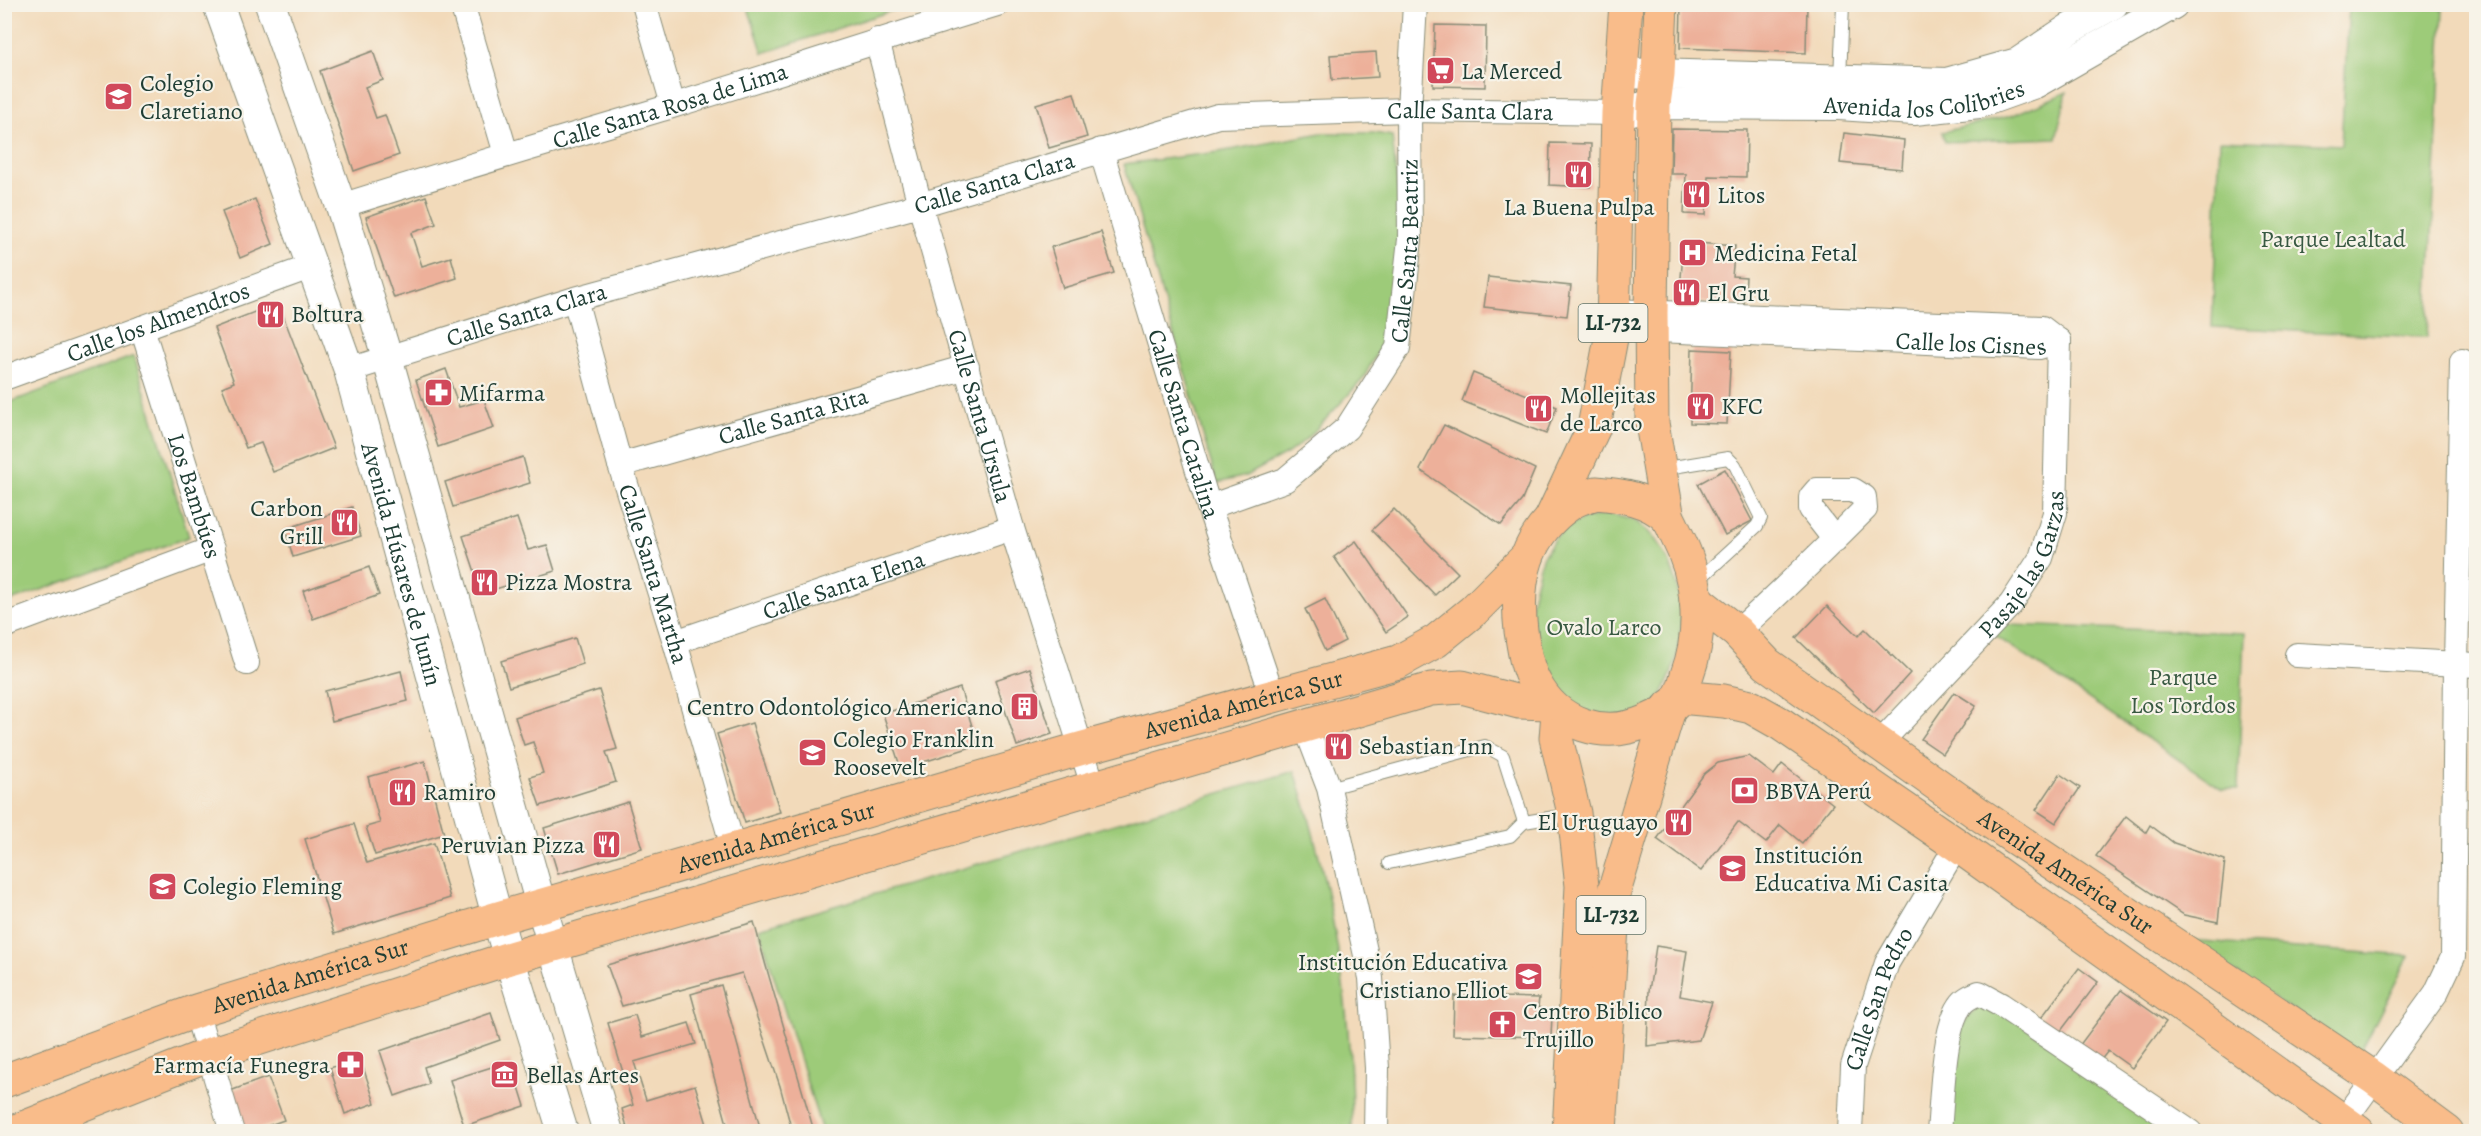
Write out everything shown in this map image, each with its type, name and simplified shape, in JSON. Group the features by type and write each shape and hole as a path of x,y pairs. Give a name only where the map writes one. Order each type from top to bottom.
{"main road":[{"name":"LI-732","path":"1550,521 1594,427 1613,319 1618,113 1626,4"},
{"name":"LI-732","path":"1661,4 1656,89 1651,321 1652,423 1668,519"},
{"path":"1596,493 1624,495 1645,503 1668,519 1686,552 1695,591 1695,644 1691,664 1675,702 1655,718 1635,727 1615,730 1597,729 1578,724 1552,707 1531,676 1524,656 1518,601 1525,559 1534,541 1550,521 1572,502 1596,493"},
{"name":"Avenida América Sur","path":"4,1081 196,1011 541,905 734,851 1083,748 1398,662 1436,641 1473,612 1525,559"},
{"name":"Avenida América Sur","path":"1695,591 1767,664 1976,812 2374,1078 2447,1131"},
{"name":"Avenida América Sur","path":"13,1131 210,1054 510,958 1431,689 1462,687 1520,702 1552,707"},
{"name":"Avenida América Sur","path":"1675,702 1724,701 1751,707 1781,724 1957,845 2350,1126"},
{"name":"LI-732","path":"1569,1131 1596,924 1614,892 1675,702"},
{"name":"LI-732","path":"1552,707 1556,738 1574,813 1582,886 1596,924 1600,1131"}],"street":[{"path":"462,4 506,154"},
{"path":"644,4 673,105"},
{"name":"Calle Santa Rosa de Lima","path":"341,206 997,4"},
{"name":"Calle Santa Beatriz","path":"1209,507 1285,480 1347,428 1398,348 1410,239 1409,110 1415,4"},
{"name":"Avenida los Colibries","path":"1621,73 1656,89 1840,92 1947,83 2018,63 2069,29 2113,4"},
{"name":"Avenida los Colibries","path":"1840,92 1914,110 1979,103 2035,83 2173,4"},
{"path":"222,18 272,10"},
{"name":"Avenida Húsares de Junín","path":"272,10 341,206 387,357 541,905 608,1131"},
{"name":"Avenida Húsares de Junín","path":"222,18 349,370 498,918 563,1131"},
{"name":"Calle Santa Ursula","path":"877,40 920,206 1012,528 1095,789"},
{"name":"Calle Santa Clara","path":"349,370 575,299 920,206 1218,116 1409,110 1618,113 1656,89"},
{"name":"Calle Santa Catalina","path":"1101,150 1209,507 1273,697"},
{"name":"Calle los Almendros","path":"4,378 310,267"},
{"name":"Calle Santa Martha","path":"575,299 620,465 675,642 734,851"},
{"name":"Calle los Cisnes","path":"1613,319 1723,324 2039,347 2059,341"},
{"name":"Los Bambúes","path":"142,328 247,663"},
{"name":"Pasaje las Garzas","path":"1879,744 2011,604 2041,558 2055,513 2059,341"},
{"path":"2350,1126 2374,1078 2436,993 2453,957 2466,665 2462,361"},
{"name":"Calle Santa Rita","path":"620,465 967,367"},
{"name":"Calle Santa Elena","path":"675,642 1012,528"},
{"path":"1737,632 1835,540"},
{"path":"4,626 212,549"},
{"path":"2297,655 2466,665"},
{"path":"1305,725 1329,788 1371,978 1377,1068 1376,1131"},
{"name":"Calle San Pedro","path":"1850,1131 1853,1066 1887,963 1957,845"},
{"path":"1940,1131 1944,1065 1955,1016 1961,1004 1970,996 1979,993 2001,1005 2190,1131"},
{"path":"196,1011 232,1131"}],"lane":[{"path":"1840,92 1843,4"},
{"path":"1660,469 1728,458 1735,465 1761,518 1757,526 1695,591"},
{"path":"1329,788 1485,746 1503,756 1524,822"},
{"path":"1389,863 1510,836 1524,822 1574,813"}],"green space":[{"path":"747,4 909,5 763,53"},
{"name":"Parque Lealtad","path":"2349,6 2443,9 2427,337 2212,327 2220,140 2341,145"},
{"path":"2067,92 2056,138 1945,142 1942,132 2011,116"},
{"path":"1321,133 1374,133 1392,136 1404,250 1384,339 1363,379 1310,436 1288,453 1246,476 1217,483 1124,164 1219,152"},
{"path":"134,356 189,537 5,603 5,404"},
{"name":"Ovalo Larco","path":"1607,514 1635,521 1656,540 1669,562 1677,586 1681,612 1680,638 1665,688 1650,711 1629,724 1550,702 1530,608 1542,558 1554,540 1566,527 1586,518"},
{"name":"Parque Los Tordos","path":"1978,624 2244,633 2238,789 2222,789"},
{"path":"1295,771 1320,859 1338,949 1349,1040 1352,1131 822,1131 759,928"},
{"path":"2187,940 2409,956 2359,1055"},
{"path":"1985,1000 2184,1132 1949,1132 1954,1039 1968,1017"}],"building":[{"path":"1681,4 1807,4 1806,53 1680,48"},
{"path":"1435,25 1486,26 1485,87 1433,86"},
{"path":"373,51 383,80 365,87 376,118 385,115 399,155 354,171 320,71"},
{"path":"1376,52 1378,77 1332,80 1330,55"},
{"path":"1074,93 1087,137 1049,148 1036,104"},
{"path":"1672,129 1747,130 1746,177 1708,176 1706,215 1684,214 1686,174 1671,174"},
{"path":"1844,133 1904,140 1902,169 1840,163"},
{"path":"1550,143 1591,144 1590,187 1549,185"},
{"path":"426,196 436,224 411,233 422,266 451,257 457,278 394,298 366,217"},
{"path":"255,199 273,244 240,258 222,212"},
{"path":"1101,232 1114,273 1063,288 1051,247"},
{"path":"1684,242 1735,246 1732,276 1746,277 1744,305 1679,301"},
{"path":"1488,277 1571,286 1567,316 1484,307"},
{"path":"270,306 281,310 334,448 273,472 261,443 246,448 222,387 234,382 214,328"},
{"path":"1692,349 1731,351 1727,424 1690,423"},
{"path":"446,369 459,407 484,400 494,428 438,447 416,380"},
{"path":"1473,373 1557,407 1546,434 1462,401"},
{"path":"1444,425 1535,469 1522,500 1501,525 1420,470"},
{"path":"523,457 530,483 453,507 445,482"},
{"path":"1725,469 1752,521 1725,535 1698,484"},
{"path":"352,507 361,536 293,557 285,529"},
{"path":"1394,509 1458,573 1435,595 1372,530"},
{"path":"517,518 528,550 547,545 555,571 482,593 463,536"},
{"path":"1356,541 1408,617 1386,632 1334,557"},
{"path":"369,567 379,595 313,619 303,591"},
{"path":"1325,599 1345,641 1325,651 1305,609"},
{"path":"1827,606 1858,636 1865,629 1910,673 1874,713 1796,638"},
{"path":"575,638 583,664 509,687 501,661"},
{"name":"Centro Odontológico Americano","path":"1030,668 1052,734 1017,746 995,680"},
{"path":"401,671 408,701 332,721 325,691"},
{"path":"960,688 978,745 901,769 883,714"},
{"path":"599,690 617,749 606,752 616,782 540,806 530,777 543,773 533,742 524,745 515,717"},
{"path":"1954,692 1976,706 1943,754 1921,739"},
{"path":"752,723 780,812 745,823 717,734"},
{"path":"1749,756 1774,775 1782,764 1833,804 1802,843 1780,825 1766,843 1738,822 1701,871 1657,839 1704,774 1718,763"},
{"path":"425,761 444,834 375,855 366,827 380,823 368,777"},
{"path":"2060,774 2080,788 2056,823 2036,810"},
{"path":"628,802 642,848 558,874 544,828"},
{"path":"2126,816 2146,832 2150,825 2174,843 2225,860 2218,922 2184,915 2096,856"},
{"path":"354,824 367,863 434,843 450,898 334,934 305,839"},
{"path":"754,922 814,1131 792,1131 780,1086 742,973 622,1006 607,965"},
{"path":"1656,946 1687,951 1680,996 1712,1002 1699,1040 1647,1046 1649,991"},
{"path":"2079,968 2098,982 2057,1036 2038,1022"},
{"path":"721,985 761,1131 729,1131 691,994"},
{"path":"2121,990 2166,1022 2132,1068 2108,1051 2100,1061 2079,1046"},
{"name":"Centro Biblico Trujillo","path":"1454,996 1539,998 1538,1007 1552,1015 1551,1037 1453,1035"},
{"path":"491,1013 500,1040 424,1067 429,1084 395,1096 380,1051"},
{"path":"635,1015 642,1037 689,1023 696,1044 634,1062 646,1100 695,1085 709,1131 628,1131 622,1109 633,1105 608,1023"},
{"path":"360,1058 375,1103 345,1114 330,1068"},
{"path":"511,1061 525,1106 464,1126 450,1080"},
{"path":"268,1077 284,1120 253,1131 242,1131 230,1091"}],"place":[{"name":"La Merced","path":"1440,71"},
{"name":"Colegio Claretiano","path":"119,97"},
{"name":"La Buena Pulpa","path":"1579,174"},
{"name":"Litos","path":"1696,195"},
{"name":"Medicina Fetal","path":"1693,253"},
{"name":"El Gru","path":"1686,293"},
{"name":"Boltura","path":"270,314"},
{"name":"Mifarma","path":"438,393"},
{"name":"KFC","path":"1700,406"},
{"name":"Mollejitas de Larco","path":"1539,409"},
{"name":"Carbon Grill","path":"344,522"},
{"name":"Pizza Mostra","path":"484,582"},
{"name":"Centro Odontológico Americano","path":"1024,707"},
{"name":"Sebastian Inn","path":"1338,746"},
{"name":"Colegio Franklin Roosevelt","path":"812,753"},
{"name":"BBVA Perú","path":"1744,791"},
{"name":"Ramiro","path":"402,792"},
{"name":"El Uruguayo","path":"1679,822"},
{"name":"Peruvian Pizza","path":"606,845"},
{"name":"Institución Educativa Mi Casita","path":"1733,869"},
{"name":"Colegio Fleming","path":"162,886"},
{"name":"Institución Educativa Cristiano Elliot","path":"1529,976"},
{"name":"Centro Biblico Trujillo","path":"1502,1025"},
{"name":"Farmacía Funegra","path":"351,1065"},
{"name":"Bellas Artes","path":"505,1075"}]}
